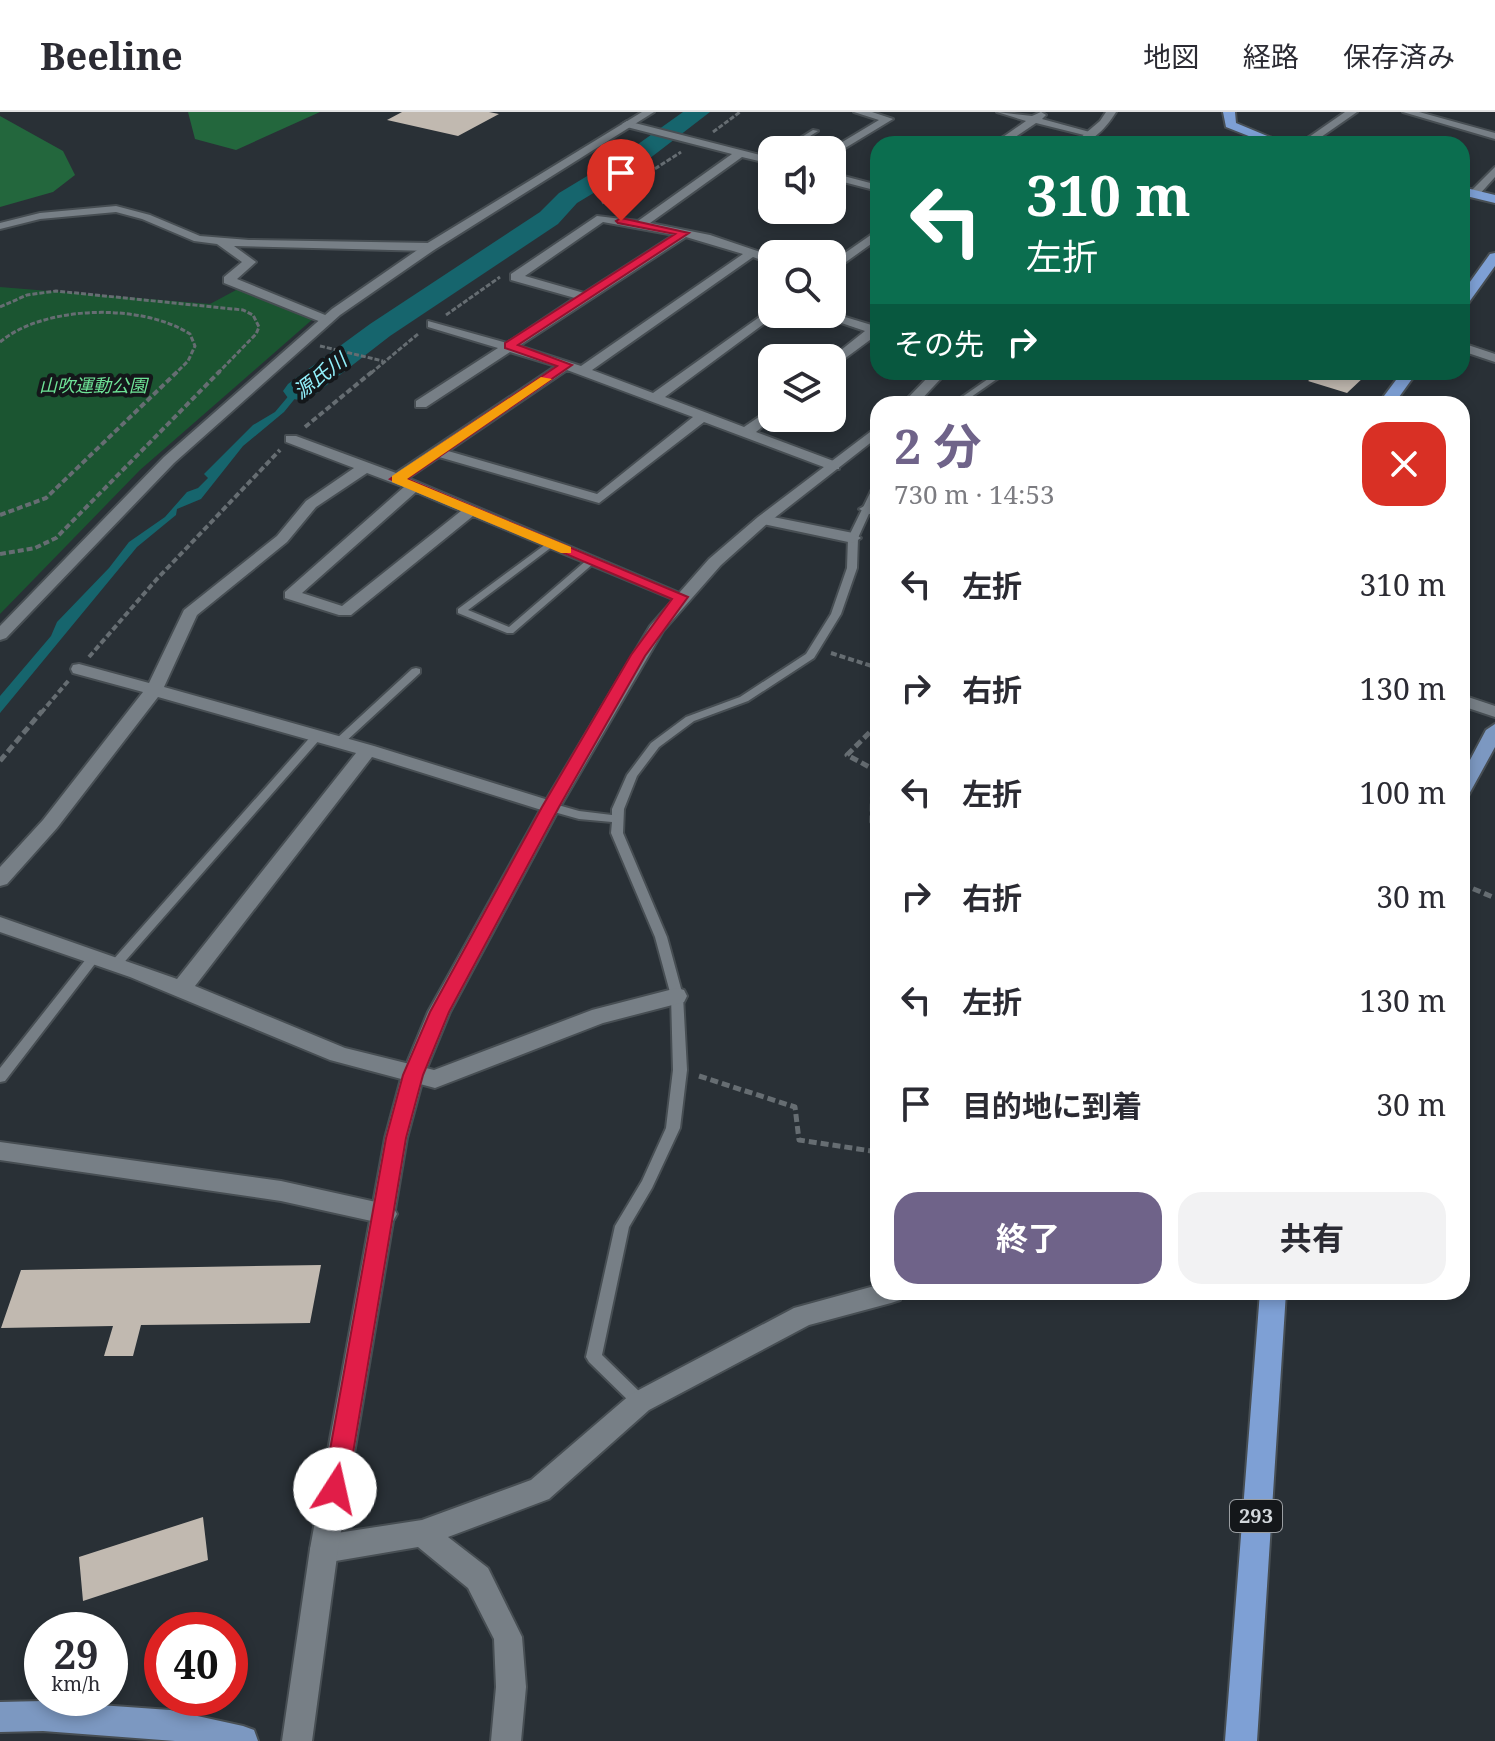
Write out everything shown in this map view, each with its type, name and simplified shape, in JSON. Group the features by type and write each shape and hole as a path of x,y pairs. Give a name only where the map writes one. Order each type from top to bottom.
{"highway":[{"path":"1229,112 1230,125 1259,136"},
{"path":"1470,193 1495,199"},
{"path":"1470,291 1495,257"},
{"name":"293","path":"1241,1741 1272,1300"}],"main road":[{"path":"1470,777 1495,730"},
{"path":"0,1717 43,1716 170,1725 243,1741"}],"street":[{"path":"0,635 169,460 326,320 430,247 649,112"},
{"path":"846,144 888,119 859,112"},
{"path":"1002,112 1092,134"},
{"path":"1010,136 1046,112"},
{"path":"1089,136 1111,112"},
{"path":"1316,136 1352,112"},
{"path":"1408,112 1495,136"},
{"path":"627,124 758,156"},
{"path":"642,224 740,153"},
{"path":"1470,191 1495,170"},
{"path":"846,180 870,186"},
{"path":"0,226 40,216 116,209 146,217 198,239 430,247"},
{"path":"585,297 515,277 601,218 684,233 758,255"},
{"path":"421,404 684,233"},
{"path":"846,257 870,239"},
{"path":"219,241 250,262 228,280 326,320"},
{"path":"581,372 752,253"},
{"path":"846,321 870,329"},
{"path":"655,398 758,322"},
{"path":"432,324 509,345 566,365 834,466"},
{"path":"846,353 870,334"},
{"path":"1470,350 1495,358"},
{"path":"397,479 566,365"},
{"path":"917,396 932,380"},
{"path":"437,452 599,499 703,416"},
{"path":"747,432 758,423"},
{"path":"297,1741 324,1549 396,1138 413,1075 439,1012 638,655 681,597 763,520 870,437"},
{"path":"291,439 397,479 681,597"},
{"path":"0,879 50,824 154,690 190,613 282,539 311,504 365,467"},
{"path":"414,486 291,595 345,612 471,510"},
{"path":"763,520 853,538"},
{"path":"79,669 368,750 551,807"},
{"path":"1470,703 1495,712"},
{"path":"181,989 368,750"},
{"path":"0,924 181,989 300,1040 435,1079 599,1016 677,996"},
{"path":"0,1151 281,1191 385,1214"},
{"path":"324,1549 422,1533 540,1490 640,1402 803,1316 870,1298"},
{"path":"422,1533 478,1578 508,1637 511,1687 506,1741"}],"lane":[{"path":"807,136 815,131"},
{"path":"968,396 991,380"},
{"path":"640,1402 594,1357 622,1226 647,1184 673,1128 680,1070 677,996 661,937 617,833 618,809 632,775 655,745 690,719 744,699 810,656 836,614 852,568 853,538 870,514"},
{"path":"550,544 461,611 510,631 591,561"},
{"path":"339,742 416,671"},
{"path":"116,964 317,736"},
{"path":"551,807 579,815 617,819"},
{"path":"0,1077 94,957"}],"path":[{"path":"592,211 692,140 740,112"},
{"path":"0,761 156,580 291,439 383,361 505,274"},
{"path":"0,307 27,295 56,291 243,310 253,315 259,327 256,334 56,538 35,548 0,554"},
{"path":"0,342 21,327 51,319 113,313 179,326 191,332 197,341 196,351 188,361 46,498 0,515"},
{"path":"327,347 383,361"},
{"path":"815,648 870,665"},
{"path":"870,732 847,755 870,767"},
{"path":"1470,887 1495,898"},
{"path":"680,1070 795,1107 799,1140 870,1151"}],"green space":[{"path":"188,112 320,112 236,150 195,139"},
{"path":"0,116 63,151 75,175 53,192 0,207"},
{"name":"山吹運動公園","path":"0,287 210,304 238,289 314,318 140,470 0,614"}],"water":[{"path":"342,353 353,355 341,362 338,369 306,385 284,412 243,446 201,499 177,509 176,515 137,547 0,713 0,696 51,636 57,622 109,568 129,542 165,517 187,492 198,488 208,478 204,474 253,425 275,412 302,380 331,366"}],"building":[{"path":"402,112 499,114 458,136 387,120"},
{"path":"1309,380 1361,380 1347,393"},
{"path":"321,1265 310,1323 141,1325 133,1356 104,1356 113,1326 1,1328 21,1270"},
{"path":"203,1517 208,1560 83,1601 79,1557"}],"waterway":[{"name":"源氏川","path":"299,391 380,330 549,218 568,198 636,157 698,112"}],"slow traffic":[{"path":"546,379 397,479 566,550"}],"route":[{"path":"335,1489 396,1138 413,1075 439,1012 551,807 638,655 681,597 397,479 566,365 509,345 684,233 621,221"}]}
